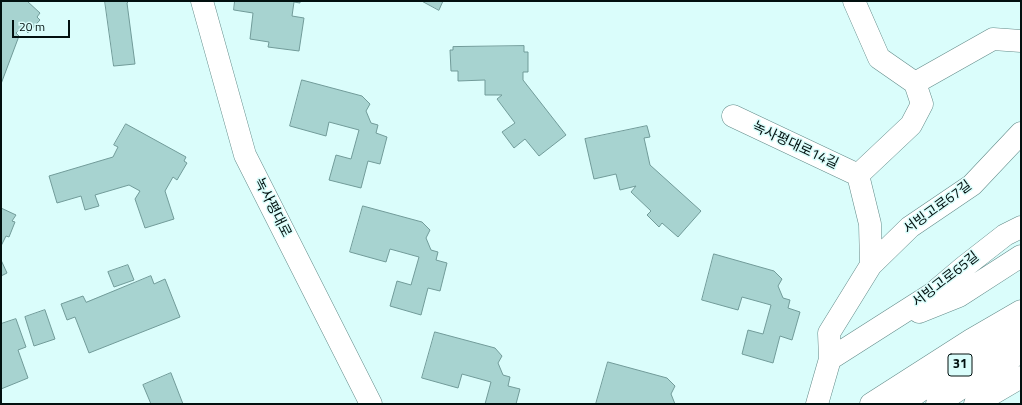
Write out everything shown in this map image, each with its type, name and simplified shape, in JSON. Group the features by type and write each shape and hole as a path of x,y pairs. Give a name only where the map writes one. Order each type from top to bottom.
{"street":[{"name":"녹사평대로","path":"202,1 245,155 371,404"},
{"path":"817,404 834,356 829,333 871,265 870,224 858,176 910,125 922,104 915,83 879,58 854,1"},
{"path":"915,83 993,39 1021,41"},
{"name":"녹사평대로14길","path":"733,116 858,176"},
{"name":"서빙고로67길","path":"871,265 910,227 972,185 1021,133"},
{"name":"서빙고로65길","path":"834,356 932,294 1005,235 1021,227"},
{"path":"834,356 852,359 884,341 920,312 959,296 1021,256"},
{"path":"871,404 971,340 1021,311"},
{"name":"31","path":"902,404 935,380 1021,329"},
{"name":"31","path":"937,404 975,378 1021,352"},
{"path":"975,404 1021,377"}],"building":[{"path":"1,1 27,1 40,13 37,17 40,20 28,33 22,27 16,33 19,36 1,84"},
{"path":"105,1 129,1 127,3 135,64 114,66"},
{"path":"235,1 300,1 300,3 294,2 292,16 304,18 299,51 268,47 269,42 250,39 253,13 234,10"},
{"path":"422,1 443,1 439,10"},
{"path":"524,46 524,52 528,52 528,72 523,72 523,80 566,135 539,156 525,139 514,148 502,132 515,123 497,99 502,95 485,95 485,80 458,81 458,71 451,71 450,50 453,50 453,47"},
{"path":"302,80 362,96 370,104 366,111 371,123 378,125 376,133 387,137 380,164 368,161 361,188 329,180 336,155 351,159 359,130 329,122 326,136 290,126"},
{"path":"126,124 186,157 184,161 187,163 177,180 173,177 165,191 174,219 145,228 135,199 140,191 129,185 95,195 99,206 85,210 81,196 57,203 49,176 113,157 118,147 114,145"},
{"path":"647,126 650,137 644,138 650,165 701,211 678,237 662,223 659,227 647,215 651,211 631,192 636,186 620,190 616,174 594,179 585,139"},
{"path":"363,206 422,222 430,230 426,238 431,250 438,252 436,260 447,263 440,291 428,288 421,315 390,306 397,281 411,285 419,257 390,249 386,262 350,252"},
{"path":"1,208 16,215 12,221 15,222 9,237 6,236 1,246"},
{"path":"714,254 774,271 782,279 778,286 783,298 790,300 788,308 800,312 792,340 780,336 773,363 742,354 748,330 763,334 771,305 742,297 738,310 702,300"},
{"path":"1,260 7,273 1,276"},
{"path":"128,265 134,280 114,287 108,272"},
{"path":"151,276 154,284 165,279 180,317 89,353 75,317 67,320 61,304 83,296 86,302"},
{"path":"45,310 55,339 34,346 25,317"},
{"path":"16,319 26,347 18,350 28,378 1,389 1,324"},
{"path":"435,332 495,348 502,356 498,363 503,375 510,377 508,386 520,389 516,404 485,404 491,382 462,374 458,388 422,378"},
{"path":"608,362 667,378 675,386 671,394 675,404 596,404"},
{"path":"171,373 183,404 151,404 143,385"}]}
